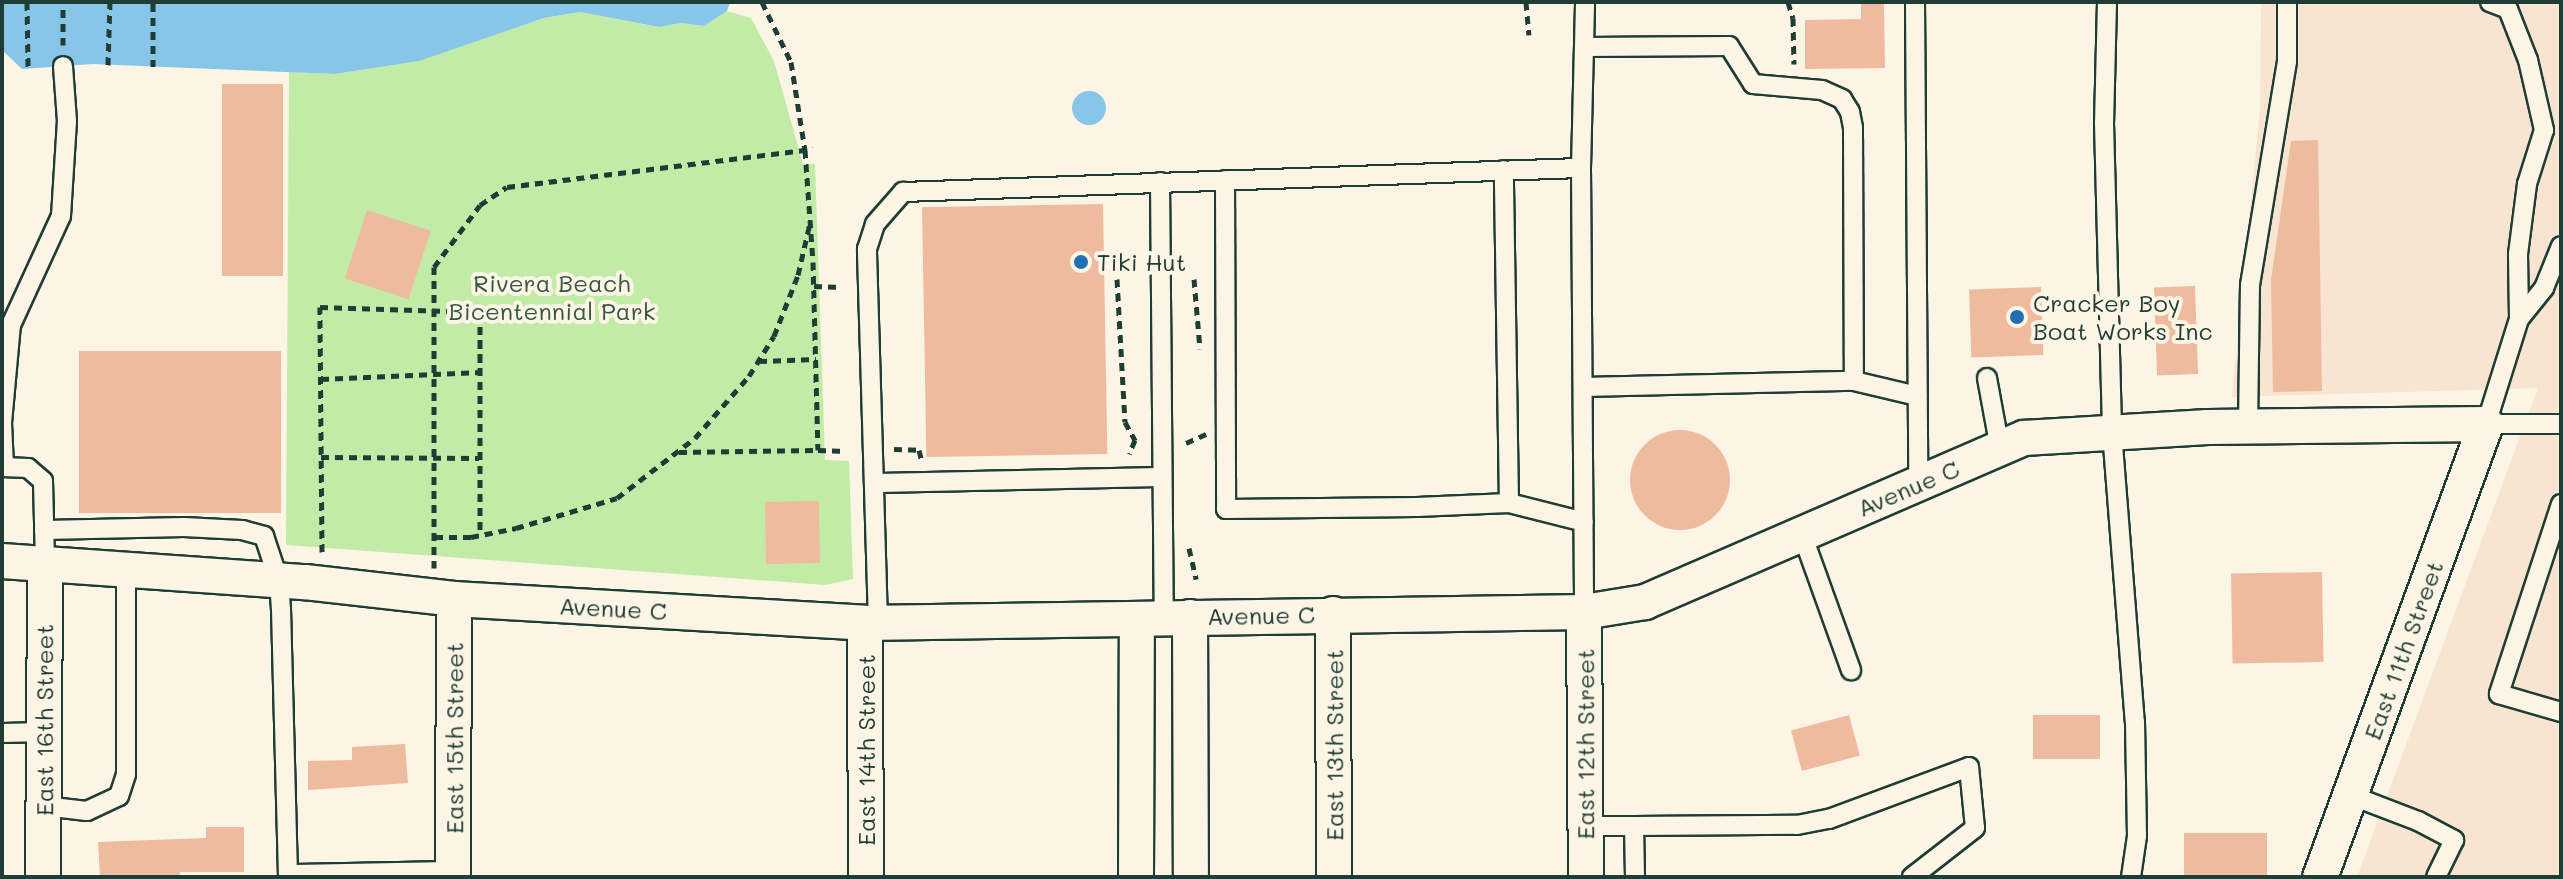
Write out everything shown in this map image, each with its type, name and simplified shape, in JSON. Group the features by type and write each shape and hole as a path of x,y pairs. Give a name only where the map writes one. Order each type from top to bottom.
{"street":[{"name":"Avenue C","path":"2,561 279,581 454,599 872,623 1584,612 1645,602 2024,438 2248,427 2486,424"},
{"name":"East 11th Street","path":"2320,877 2486,424"},
{"name":"East 16th Street","path":"43,877 45,564"},
{"name":"East 15th Street","path":"453,874 454,599"},
{"name":"East 12th Street","path":"1584,612 1586,877"},
{"name":"East 13th Street","path":"1333,614 1334,877"},
{"path":"1136,877 1164,618"},
{"path":"1164,618 1191,877"},
{"name":"East 14th Street","path":"866,877 872,623"}],"lane":[{"path":"1584,612 1581,168 1585,2"},
{"path":"1915,2 1918,484"},
{"path":"2107,2 2104,123 2112,432 2135,722 2137,836 2131,877"},
{"path":"2248,427 2250,285 2287,61 2287,2"},
{"path":"2490,2 2508,9 2552,132 2527,184 2518,254 2519,319 2486,424 2561,424"},
{"path":"1585,47 1729,46 1753,84 1794,87 1835,95 1850,112 1854,381"},
{"path":"45,564 43,481 28,468 3,467 2,423 11,325 61,216 67,121 63,66"},
{"path":"872,623 876,483 867,249 875,224 903,192 1581,168"},
{"path":"1504,170 1509,503"},
{"path":"1225,180 1226,509 1509,503 1584,522"},
{"path":"1160,182 1164,618"},
{"path":"2519,319 2544,288 2561,246"},
{"path":"1987,378 2000,449"},
{"path":"1583,387 1854,381 1917,396"},
{"path":"876,483 1162,477"},
{"path":"2561,504 2499,694 2561,712"},
{"path":"44,530 95,526 242,530 264,536 279,581 290,875 453,874"},
{"path":"1802,534 1851,670"},
{"path":"44,806 87,811 119,796 126,774 126,569"},
{"path":"2,733 44,732"},
{"path":"1585,826 1797,825 1829,819 1969,767 1975,828 1912,877"},
{"path":"2350,795 2418,821 2454,840 2436,877"},
{"path":"1634,826 1635,877"}],"path":[{"path":"27,2 28,69"},
{"path":"63,2 63,66"},
{"path":"108,65 110,2"},
{"path":"153,2 153,67"},
{"path":"762,2 791,62 805,150 814,286 818,450"},
{"path":"1526,2 1529,35"},
{"path":"1788,2 1793,18 1794,87"},
{"path":"434,570 434,267 480,205 507,187 813,149"},
{"path":"435,537 480,535 617,498 695,438 758,362 774,336 798,275 810,223"},
{"path":"1117,279 1125,422 1135,440 1123,467"},
{"path":"1194,279 1200,356"},
{"path":"814,286 841,287"},
{"path":"322,552 320,307 432,308 480,312 480,535"},
{"path":"758,362 816,359"},
{"path":"321,379 481,372"},
{"path":"1179,446 1206,434 1205,418"},
{"path":"890,438 894,449 919,450 922,465 938,465"},
{"path":"678,452 846,451"},
{"path":"321,457 479,458"}],"shaded area":[{"path":"2261,2 2561,2 2561,877 2357,877 2538,388 2232,397 2260,109"}],"green space":[{"name":"Rivera Beach Bicentennial Park","path":"727,11 751,18 774,61 803,164 815,164 825,460 849,461 853,579 825,585 286,545 289,72 335,74 418,61 544,18 580,12 658,27 681,23 704,26"}],"water":[{"path":"2,2 730,2 727,11 704,26 681,23 659,27 580,12 544,18 419,61 335,74 93,64 22,69 2,50"},
{"path":"1089,91 1101,96 1106,108 1101,120 1089,125 1077,120 1072,108 1077,96"}],"building":[{"path":"1861,2 1884,2 1885,68 1805,69 1805,20 1861,19"},
{"path":"222,84 283,84 283,276 222,276"},
{"path":"2318,140 2322,391 2273,392 2271,280 2291,141"},
{"path":"1103,204 1107,454 926,457 922,207"},
{"path":"367,210 431,231 408,299 345,278"},
{"path":"2195,286 2198,374 2157,375 2154,287"},
{"path":"2041,287 2043,355 1971,357 1969,290"},
{"path":"79,351 281,351 281,513 79,513"},
{"path":"1680,430 1699,434 1716,444 1726,461 1730,480 1726,499 1716,516 1699,526 1680,530 1661,526 1644,516 1634,499 1630,480 1634,461 1644,444 1661,434"},
{"path":"819,501 820,563 766,564 765,502"},
{"path":"2322,572 2324,662 2233,664 2231,574"},
{"path":"1849,715 1860,756 1802,771 1791,731"},
{"path":"2033,715 2100,715 2100,759 2033,759"},
{"path":"405,744 408,783 308,790 308,761 352,760 352,747"},
{"path":"206,827 244,827 244,872 180,872 180,877 100,877 98,842 206,838"},
{"path":"2184,833 2267,833 2267,877 2184,877"}],"place":[{"name":"Tiki Hut","path":"1081,262"},
{"name":"Cracker Boy Boat Works Inc","path":"2017,317"}]}
